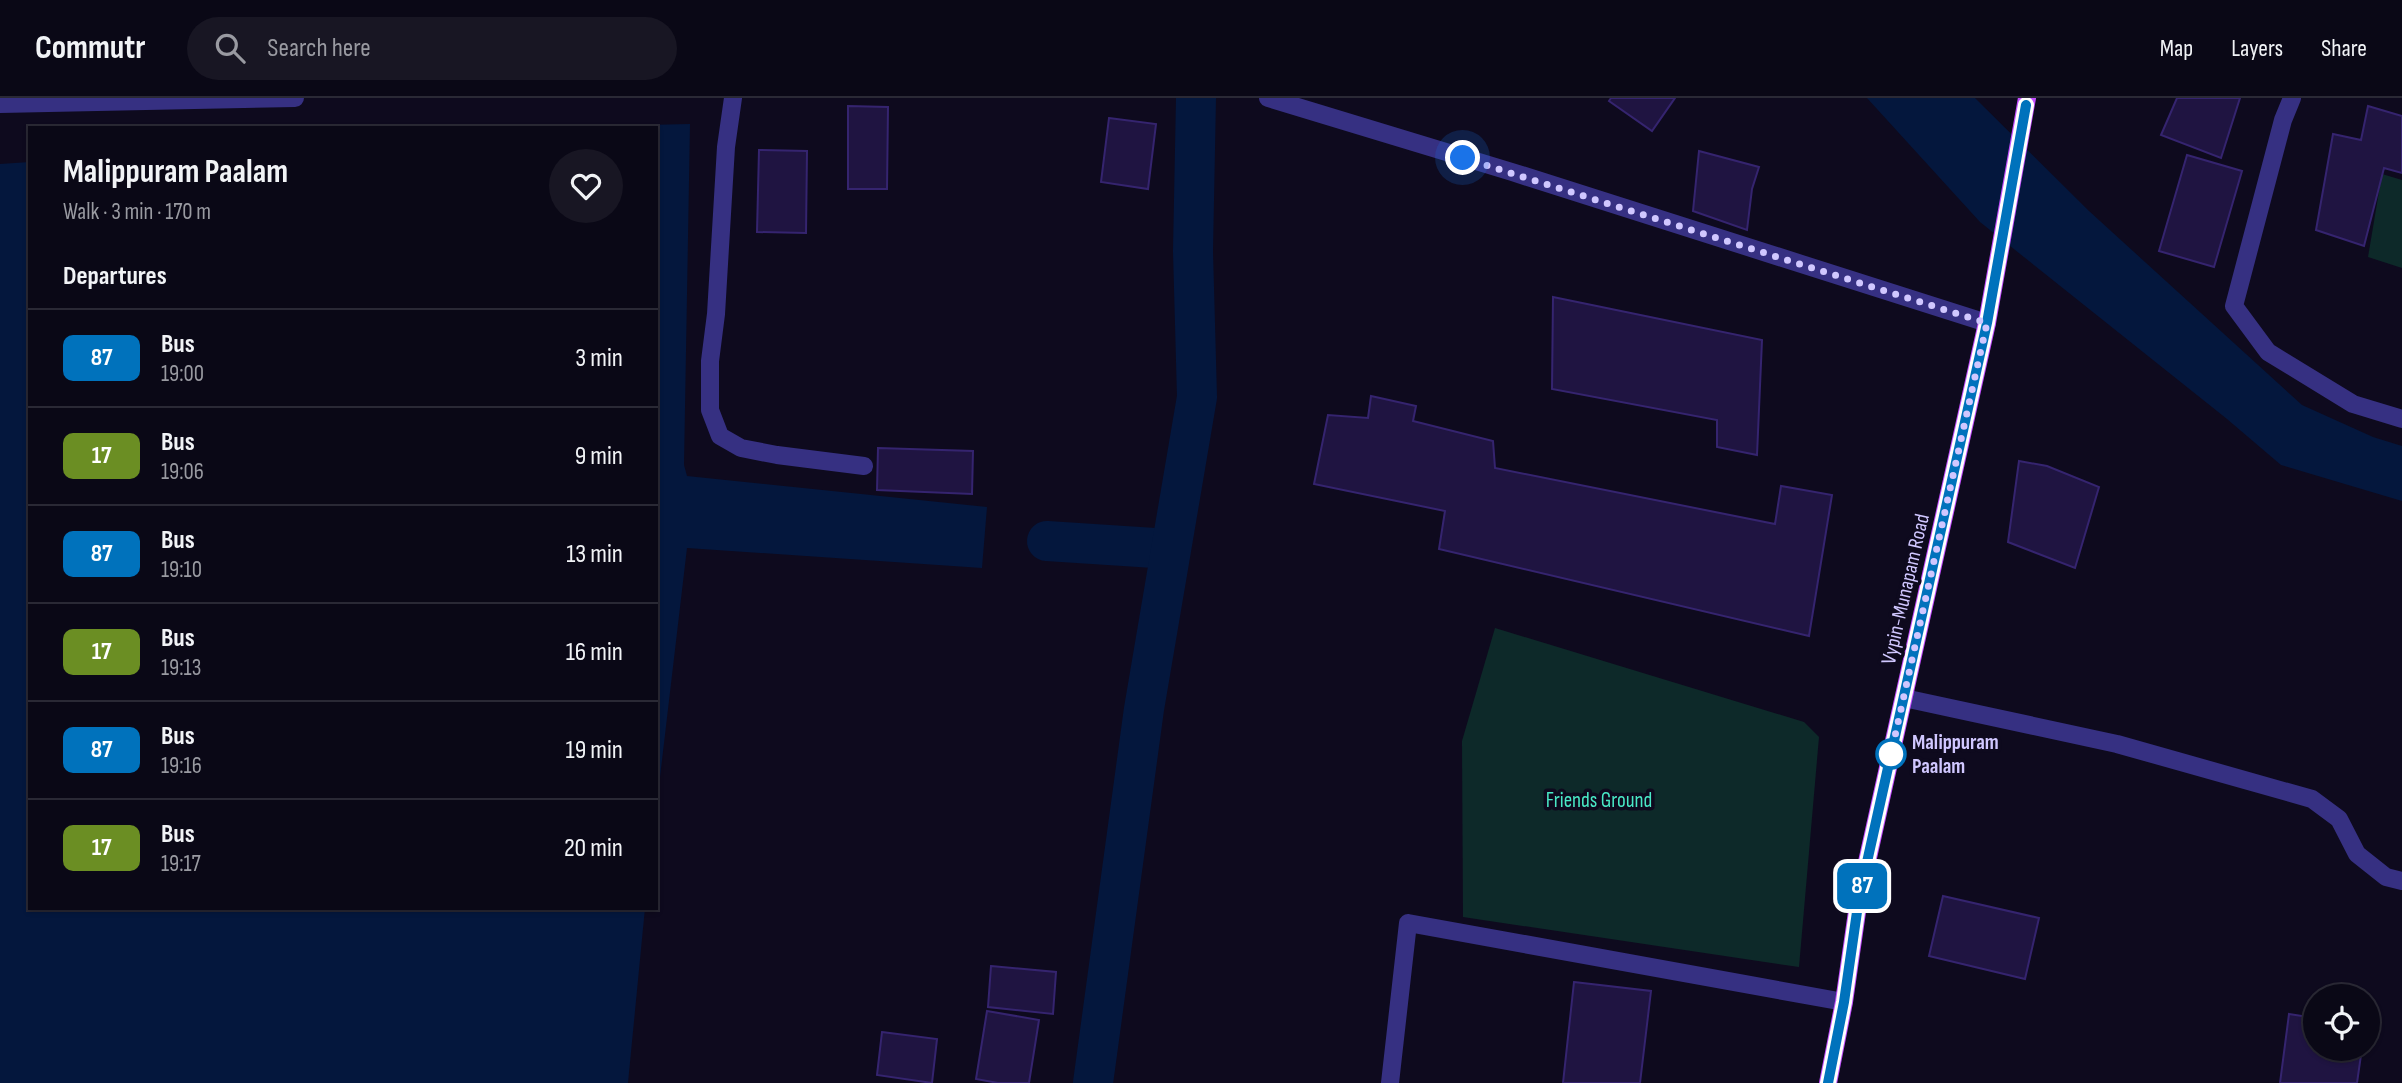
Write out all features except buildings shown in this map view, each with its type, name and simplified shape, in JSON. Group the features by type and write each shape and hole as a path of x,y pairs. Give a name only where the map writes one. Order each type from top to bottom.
{"main road":[{"name":"Vypin-Munapam Road","path":"1828,1083 1844,1002 1859,898 1987,323 2027,102"}],"street":[{"path":"0,104 295,98"},
{"path":"733,98 726,147 716,314 710,361 710,410 720,436 741,447 777,456 863,466"},
{"path":"1268,98 1512,172 1987,323"},
{"path":"2292,98 2283,120 2234,306 2268,352 2353,404 2402,419"},
{"path":"1903,698 2117,744 2312,799 2339,819 2357,854 2386,877 2402,881"},
{"path":"1390,1083 1408,923 1844,1002"}],"green space":[{"path":"2382,174 2402,180 2402,268 2368,257"},
{"name":"Friends Ground","path":"1495,628 1804,722 1819,737 1799,967 1463,917 1462,741"}],"water":[{"path":"1867,98 1975,98 2089,211 2302,405 2373,437 2402,446 2402,501 2281,465 1980,222"},
{"path":"690,124 684,465 687,476 987,507 982,568 687,548 658,794 658,126 601,126"},
{"path":"28,162 28,910 645,910 628,1083 0,1083 0,164"}],"waterway":[{"path":"1093,1083 1144,709 1197,397 1193,251 1196,98"},
{"path":"1047,541 1170,549"}],"bus line":[{"name":"87","path":"1828,1083 1844,1002 1859,898 1987,323 2026,105"}],"place":[{"name":"Malippuram Paalam","path":"1891,754"}],"route":[{"path":"1463,158 1987,323 1891,754"}]}
